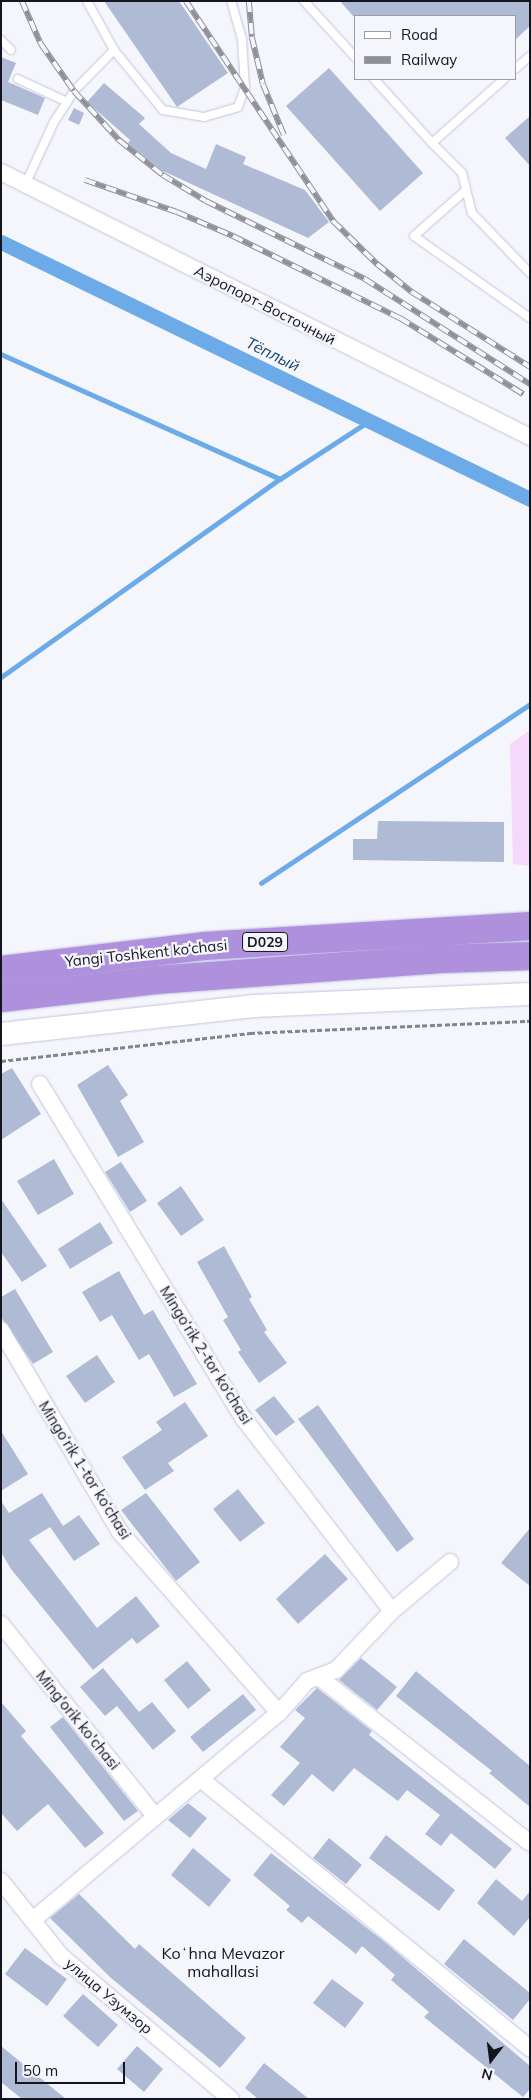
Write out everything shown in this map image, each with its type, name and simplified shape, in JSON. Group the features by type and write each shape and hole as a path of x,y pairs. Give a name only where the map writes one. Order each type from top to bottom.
{"highway":[{"name":"Yangi Toshkent ko‘chasi","path":"1,970 204,946 530,926"},
{"name":"Yangi Toshkent ko‘chasi","path":"1,998 156,980 441,959 530,956"}],"main road":[{"path":"1,1034 254,1006 530,994"}],"street":[{"name":"Аэропорт-Восточный","path":"1,172 530,436"},
{"name":"Mingo‘rik 2-tor ko‘chasi","path":"40,1084 244,1419 392,1612"},
{"name":"Mingo‘rik 1-tor ko‘chasi","path":"1,1330 120,1532 279,1713"},
{"path":"34,1919 155,1816 202,1780 279,1713 307,1681 336,1670 392,1612 450,1562"},
{"name":"Ming'orik ko'chasi","path":"1,1624 155,1816"},
{"path":"319,1677 530,1843"},
{"path":"202,1780 530,2048"},
{"name":"улица Узумзор","path":"1,1881 34,1919 61,1956 231,2099"}],"lane":[{"path":"87,1 114,50 163,110 204,117 238,107 245,88 242,39 231,1"},
{"path":"304,1 354,56"},
{"path":"1,40 11,50"},
{"path":"26,185 67,102 114,50"},
{"path":"516,68 530,56"},
{"path":"18,79 67,102"},
{"path":"375,80 462,173 472,212 530,273"},
{"path":"432,143 503,80"},
{"path":"466,190 414,236 530,318"}],"path":[{"path":"1,1061 250,1033 530,1021"}],"shaded area":[{"path":"530,730 530,866 513,864 510,744"}],"building":[{"path":"104,1 179,1 228,73 177,107"},
{"path":"340,1 530,1 530,26 516,39 516,15 353,16"},
{"path":"1,57 16,63 8,82 45,98 38,115 1,100"},
{"path":"329,68 423,173 380,211 286,106"},
{"path":"104,83 145,118 139,124 171,153 206,169 216,144 246,157 243,164 305,190 329,222 308,238 163,171 128,143 130,140 87,102"},
{"path":"74,108 84,113 79,125 68,120"},
{"path":"530,116 530,166 505,138"},
{"path":"378,821 504,822 504,862 353,860 353,839 377,839"},
{"path":"108,1065 128,1095 120,1101 144,1142 118,1157 77,1085"},
{"path":"12,1068 41,1114 1,1140 1,1074"},
{"path":"54,1159 74,1194 38,1215 17,1181"},
{"path":"121,1162 147,1201 130,1212 105,1172"},
{"path":"181,1186 204,1220 181,1236 157,1203"},
{"path":"1,1199 47,1266 22,1282 1,1252"},
{"path":"100,1222 113,1243 70,1269 58,1249"},
{"path":"224,1246 252,1297 249,1299 267,1330 264,1332 287,1363 259,1383 238,1352 241,1350 223,1320 228,1317 197,1262"},
{"path":"119,1271 144,1315 153,1310 197,1384 174,1397 149,1354 139,1360 112,1315 100,1322 82,1292"},
{"path":"15,1289 53,1352 33,1364 1,1317 1,1297"},
{"path":"97,1355 115,1382 85,1403 66,1376"},
{"path":"274,1396 295,1422 276,1436 255,1410"},
{"path":"185,1402 208,1436 168,1463 174,1471 145,1490 122,1457 162,1430 156,1422"},
{"path":"318,1405 414,1539 397,1552 298,1419"},
{"path":"1,1431 28,1474 1,1491"},
{"path":"238,1489 265,1523 240,1542 213,1509"},
{"path":"42,1493 63,1526 79,1515 100,1544 74,1561 50,1527 29,1540 97,1628 136,1596 160,1626 137,1644 132,1638 93,1670 11,1569 1,1552 1,1501 9,1513"},
{"path":"146,1493 200,1562 176,1581 121,1510"},
{"path":"530,1528 530,1586 501,1563"},
{"path":"325,1554 348,1579 298,1624 276,1599"},
{"path":"361,1658 397,1687 377,1710 339,1680"},
{"path":"187,1661 211,1690 188,1709 164,1680"},
{"path":"103,1668 139,1712 152,1702 176,1731 153,1750 117,1706 105,1716 80,1687"},
{"path":"416,1671 530,1766 530,1807 489,1773 492,1771 396,1696"},
{"path":"317,1688 372,1731 369,1735 512,1849 495,1869 451,1833 441,1846 425,1834 440,1815 407,1790 398,1801 354,1768 333,1792 312,1774 284,1806 271,1795 300,1763 280,1747 305,1718 295,1710"},
{"path":"243,1694 256,1710 203,1752 190,1737"},
{"path":"1,1702 26,1731 21,1736 104,1833 85,1848 48,1804 17,1831 1,1813"},
{"path":"63,1717 138,1811 124,1821 50,1727"},
{"path":"188,1803 207,1818 190,1838 168,1820"},
{"path":"386,1835 455,1890 439,1911 369,1858"},
{"path":"329,1838 362,1865 346,1884 313,1858"},
{"path":"193,1848 231,1880 209,1907 171,1875"},
{"path":"271,1853 386,1943 530,2066 530,2089 523,2097 424,2017 429,2012 391,1980 395,1975 362,1946 356,1954 308,1916 302,1923 286,1910 290,1906 253,1875"},
{"path":"496,1879 522,1901 530,1891 530,1917 514,1936 477,1903"},
{"path":"79,1894 135,1949 139,1944 246,2038 220,2068 111,1978 50,1918"},
{"path":"464,1939 530,1993 530,1999 513,2020 444,1964"},
{"path":"25,1948 67,1979 47,2006 5,1974"},
{"path":"332,1979 364,2003 345,2028 313,2003"},
{"path":"83,1994 118,2025 98,2047 63,2016"},
{"path":"1,2046 66,2099 22,2099 1,2082"},
{"path":"137,2046 163,2069 144,2092 117,2069"},
{"path":"264,2063 309,2099 258,2099 245,2088"}],"waterway":[{"name":"Тёплый","path":"1,242 530,499"},
{"path":"1,354 280,479"},
{"path":"1,677 280,479 369,421"},
{"path":"261,883 530,704"}],"railway":[{"path":"22,1 41,44 74,91 119,140 163,175 206,201 365,279 530,384"},
{"path":"186,1 333,221 377,264 412,292 530,367"},
{"path":"249,1 252,37 263,84 284,135"},
{"path":"85,180 177,212 233,236 400,318 523,394"}],"district":[{"name":"Koʻhna Mevazor mahallasi","path":"223,1962"}]}
